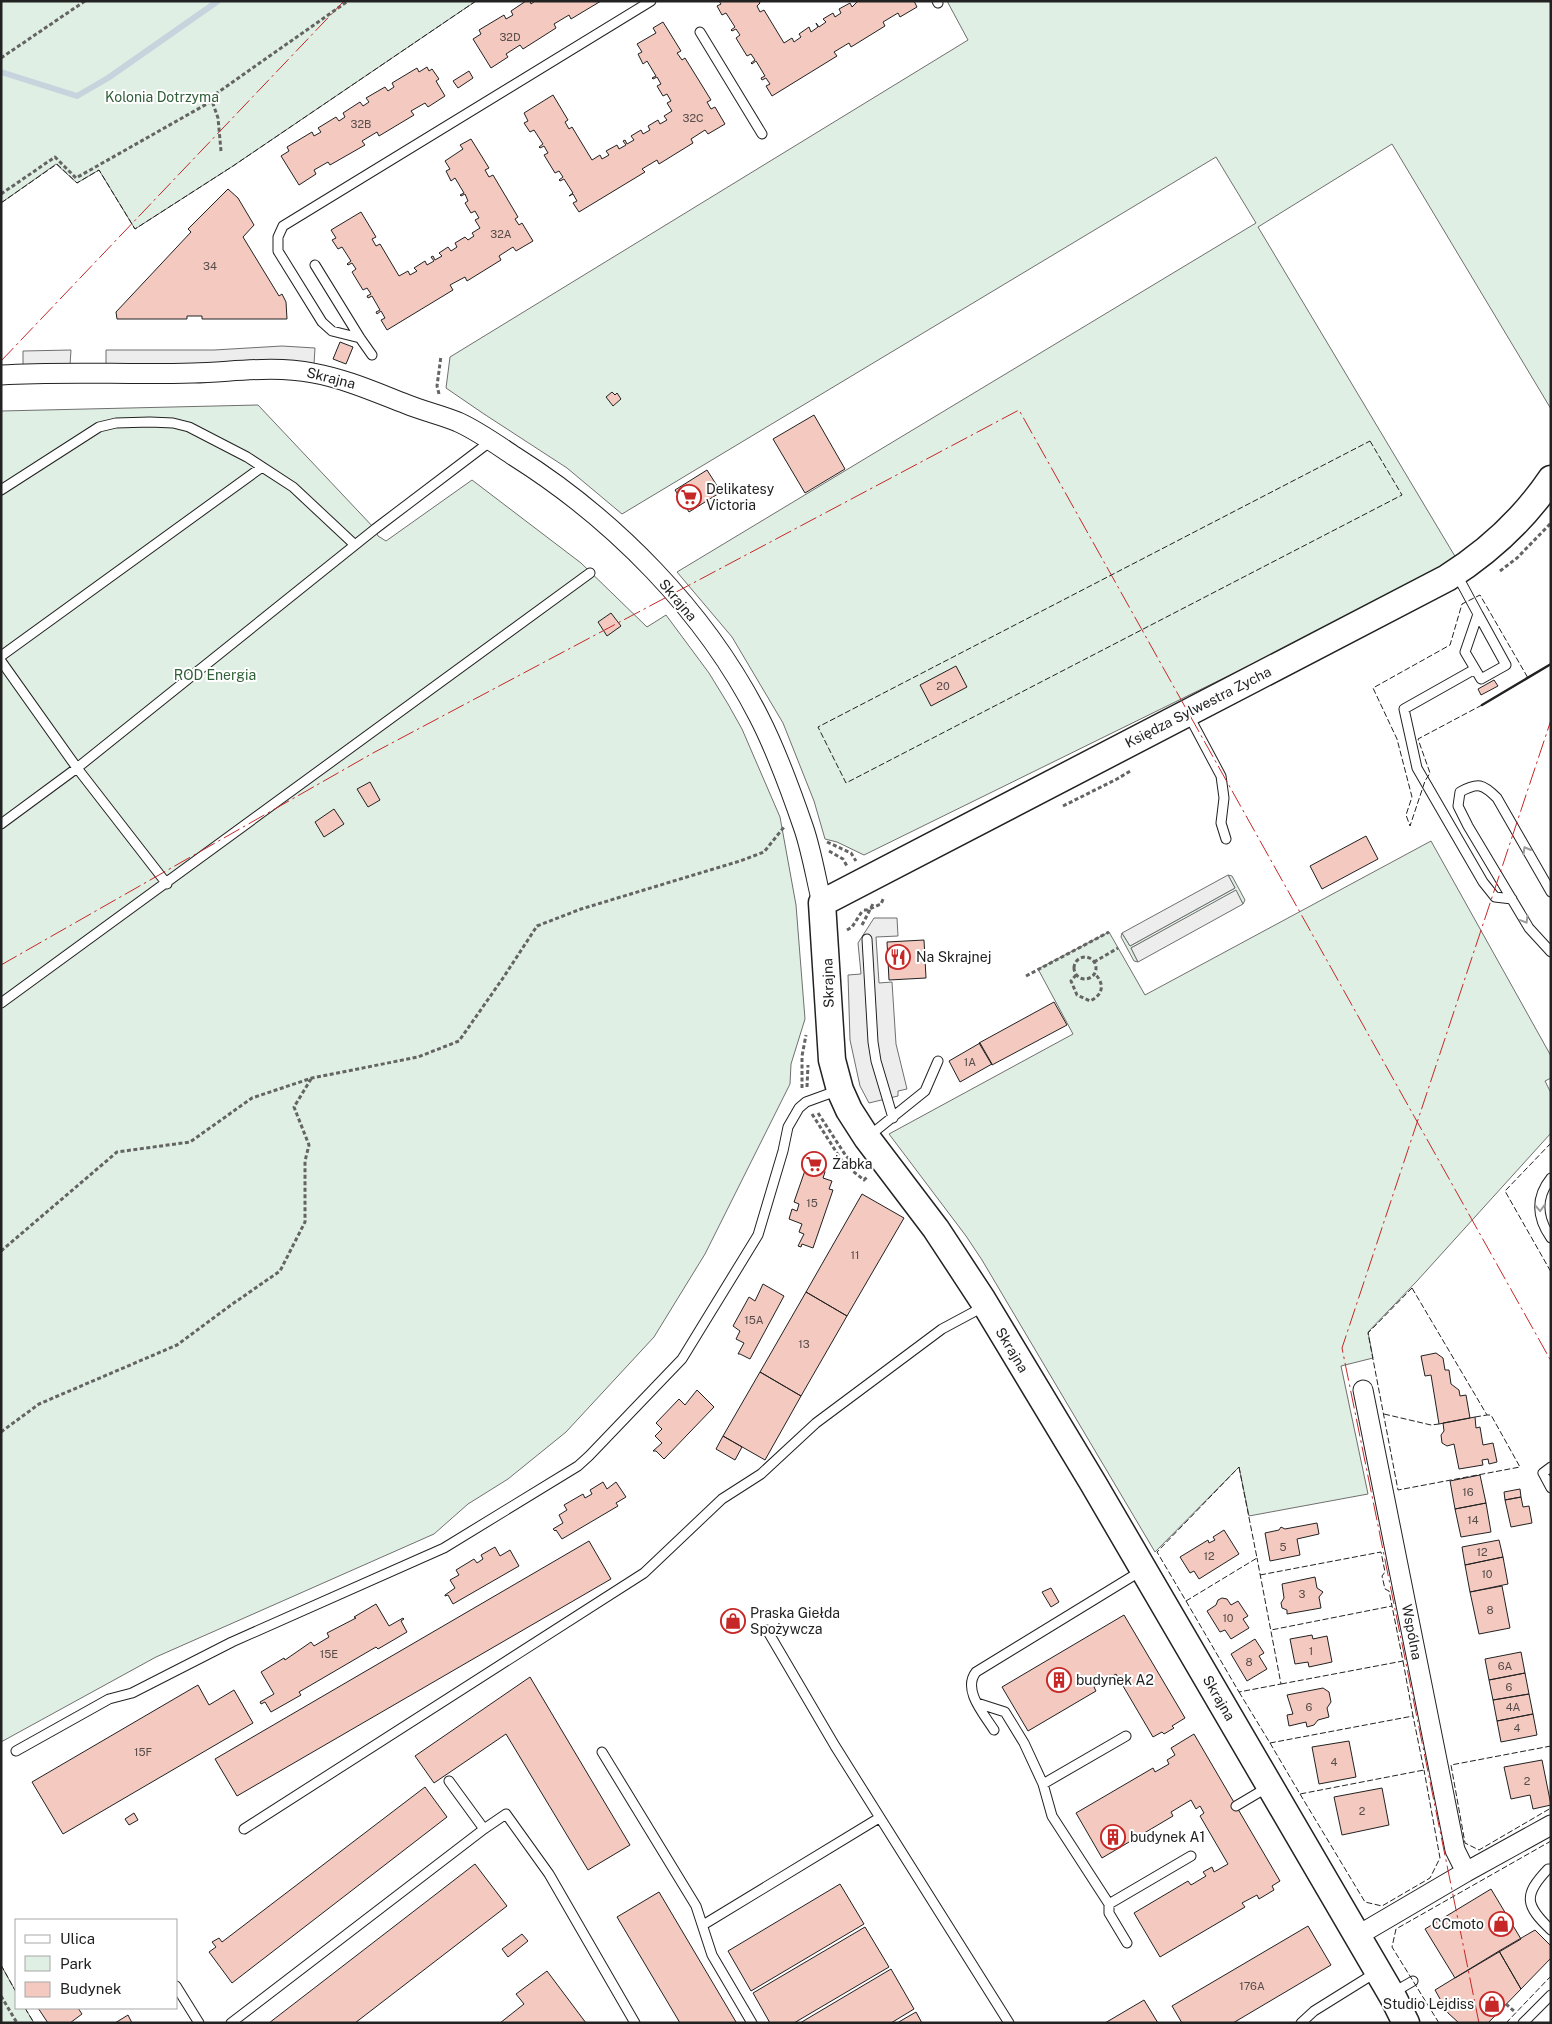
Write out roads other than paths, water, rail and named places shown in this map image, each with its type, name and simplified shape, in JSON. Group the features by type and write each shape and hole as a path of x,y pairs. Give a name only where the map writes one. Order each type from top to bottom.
{"street":[{"name":"Skrajna","path":"1,375 191,374 292,369 359,385 408,405 458,422 492,441 562,488 615,532 663,581 709,636 739,681 759,717 774,751 804,830 822,903 832,1060 840,1090 849,1110 867,1138 936,1229 985,1305 1144,1570 1378,1971 1399,1991 1417,2023"},
{"name":"Księdza Sylwestra Zycha","path":"822,903 1456,572 1508,530 1551,479"},
{"name":"Wspólna","path":"1363,1390 1455,1850 1466,1872"},
{"path":"1357,1936 1551,1825"},
{"name":"Skrajna","path":"1399,1991 1406,2023"}],"lane":[{"path":"360,338 332,331 322,322 278,251 277,244 283,226 651,1"},
{"path":"700,32 762,134"},
{"path":"316,265 372,355"},
{"path":"1,490 99,427 116,423 174,423 189,427 247,457 293,487 355,545"},
{"path":"1,824 77,768 355,545 492,441"},
{"path":"1,656 262,467"},
{"path":"1456,572 1506,665 1481,679 1465,652 1478,614"},
{"path":"1,1003 167,884 590,573"},
{"path":"1,661 77,768 167,884"},
{"path":"1475,669 1404,709 1417,768 1483,882 1495,897 1512,899"},
{"path":"1187,712 1221,776 1224,798 1221,823 1226,838"},
{"path":"1551,892 1497,798 1486,787 1473,785 1460,792 1458,806 1529,928 1551,952"},
{"path":"867,939 873,1042 876,1060 893,1118"},
{"path":"867,1138 925,1091 938,1061"},
{"path":"16,1751 109,1699 132,1693 232,1642 444,1548 584,1461 682,1359 748,1252 758,1235 783,1151 788,1126 799,1108 806,1102 840,1090"},
{"path":"1551,1178 1540,1197 1538,1209 1542,1226 1551,1238"},
{"path":"244,1829 644,1573 722,1499 761,1474 816,1423 942,1329 985,1305"},
{"path":"1551,1467 1543,1473 1551,1488"},
{"path":"994,1730 971,1691 972,1678 976,1672 1144,1570"},
{"path":"767,1630 880,1818 1008,2023"},
{"path":"977,1703 1005,1712 1024,1744 1043,1784 1052,1816 1110,1904 1109,1914 1127,1943"},
{"path":"1043,1784 1126,1736"},
{"path":"602,1752 696,1906 712,1955 752,2023"},
{"path":"449,1781 484,1829"},
{"path":"1236,1806 1270,1786"},
{"path":"231,2023 506,1814 549,1874 635,2023"},
{"path":"703,1925 880,1818"},
{"path":"1110,1904 1191,1856"},
{"path":"1551,1869 1548,1869 1542,1875 1534,1886 1530,1897 1530,1906 1551,1930"},
{"path":"1301,2023 1314,2011 1378,1971"},
{"path":"178,1989 199,2023"},
{"path":"1523,2023 1551,1995"}],"waterway":[{"path":"1,72 77,96 108,78 218,1"}],"place":[{"name":"Delikatesy Victoria","path":"689,497"},
{"name":"Na Skrajnej","path":"898,957"},
{"name":"Żabka","path":"814,1164"},
{"name":"Praska Giełda Spożywcza","path":"733,1621"},
{"name":"budynek A2","path":"1059,1680"},
{"name":"budynek A1","path":"1113,1837"},
{"name":"CCmoto","path":"1501,1924"},
{"name":"Studio Lejdiss","path":"1492,2004"}],"park label":[{"name":"Kolonia Dotrzyma","path":"162,97"},
{"name":"ROD Energia","path":"215,675"}]}
